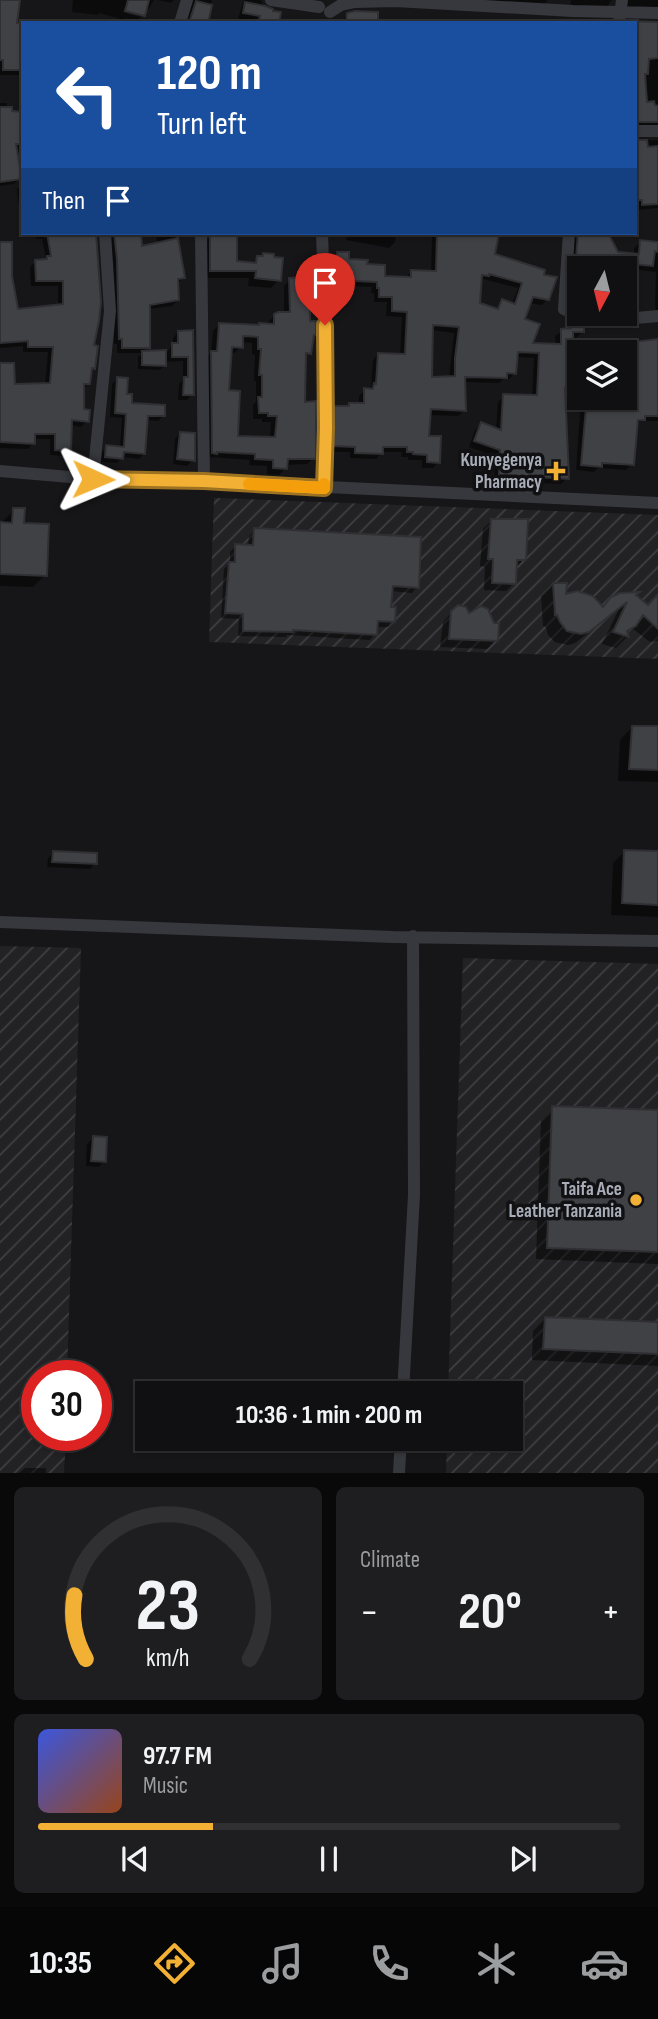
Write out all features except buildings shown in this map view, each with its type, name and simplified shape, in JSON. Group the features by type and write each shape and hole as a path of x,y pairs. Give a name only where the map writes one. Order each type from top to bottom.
{"street":[{"path":"181,21 187,0"},
{"path":"271,0 324,10 355,2 395,1 658,13"},
{"path":"637,131 658,131"},
{"path":"93,479 110,311 106,235"},
{"path":"201,235 204,481"},
{"path":"322,235 326,361 324,488"},
{"path":"569,235 564,309 574,315 625,320 658,316"},
{"path":"0,471 93,479 204,481 658,503"},
{"path":"0,922 393,937 658,941"},
{"path":"404,1381 414,1195 413,936"},
{"path":"399,1473 400,1451"}],"shaded area":[{"path":"214,498 658,515 658,659 209,642"},
{"path":"0,946 81,948 67,1360 21,1360 21,1451 65,1451 64,1473 0,1473"},
{"path":"463,958 658,964 658,1473 446,1473 447,1451 523,1451 523,1381 448,1381"}],"slow traffic":[{"path":"249,484 324,488 324,484"}],"place":[{"name":"Kunyegenya Pharmacy","path":"556,471"},
{"name":"Taifa Ace Leather Tanzania","path":"636,1200"}],"route":[{"path":"93,479 204,481 324,488 325,325"}]}
